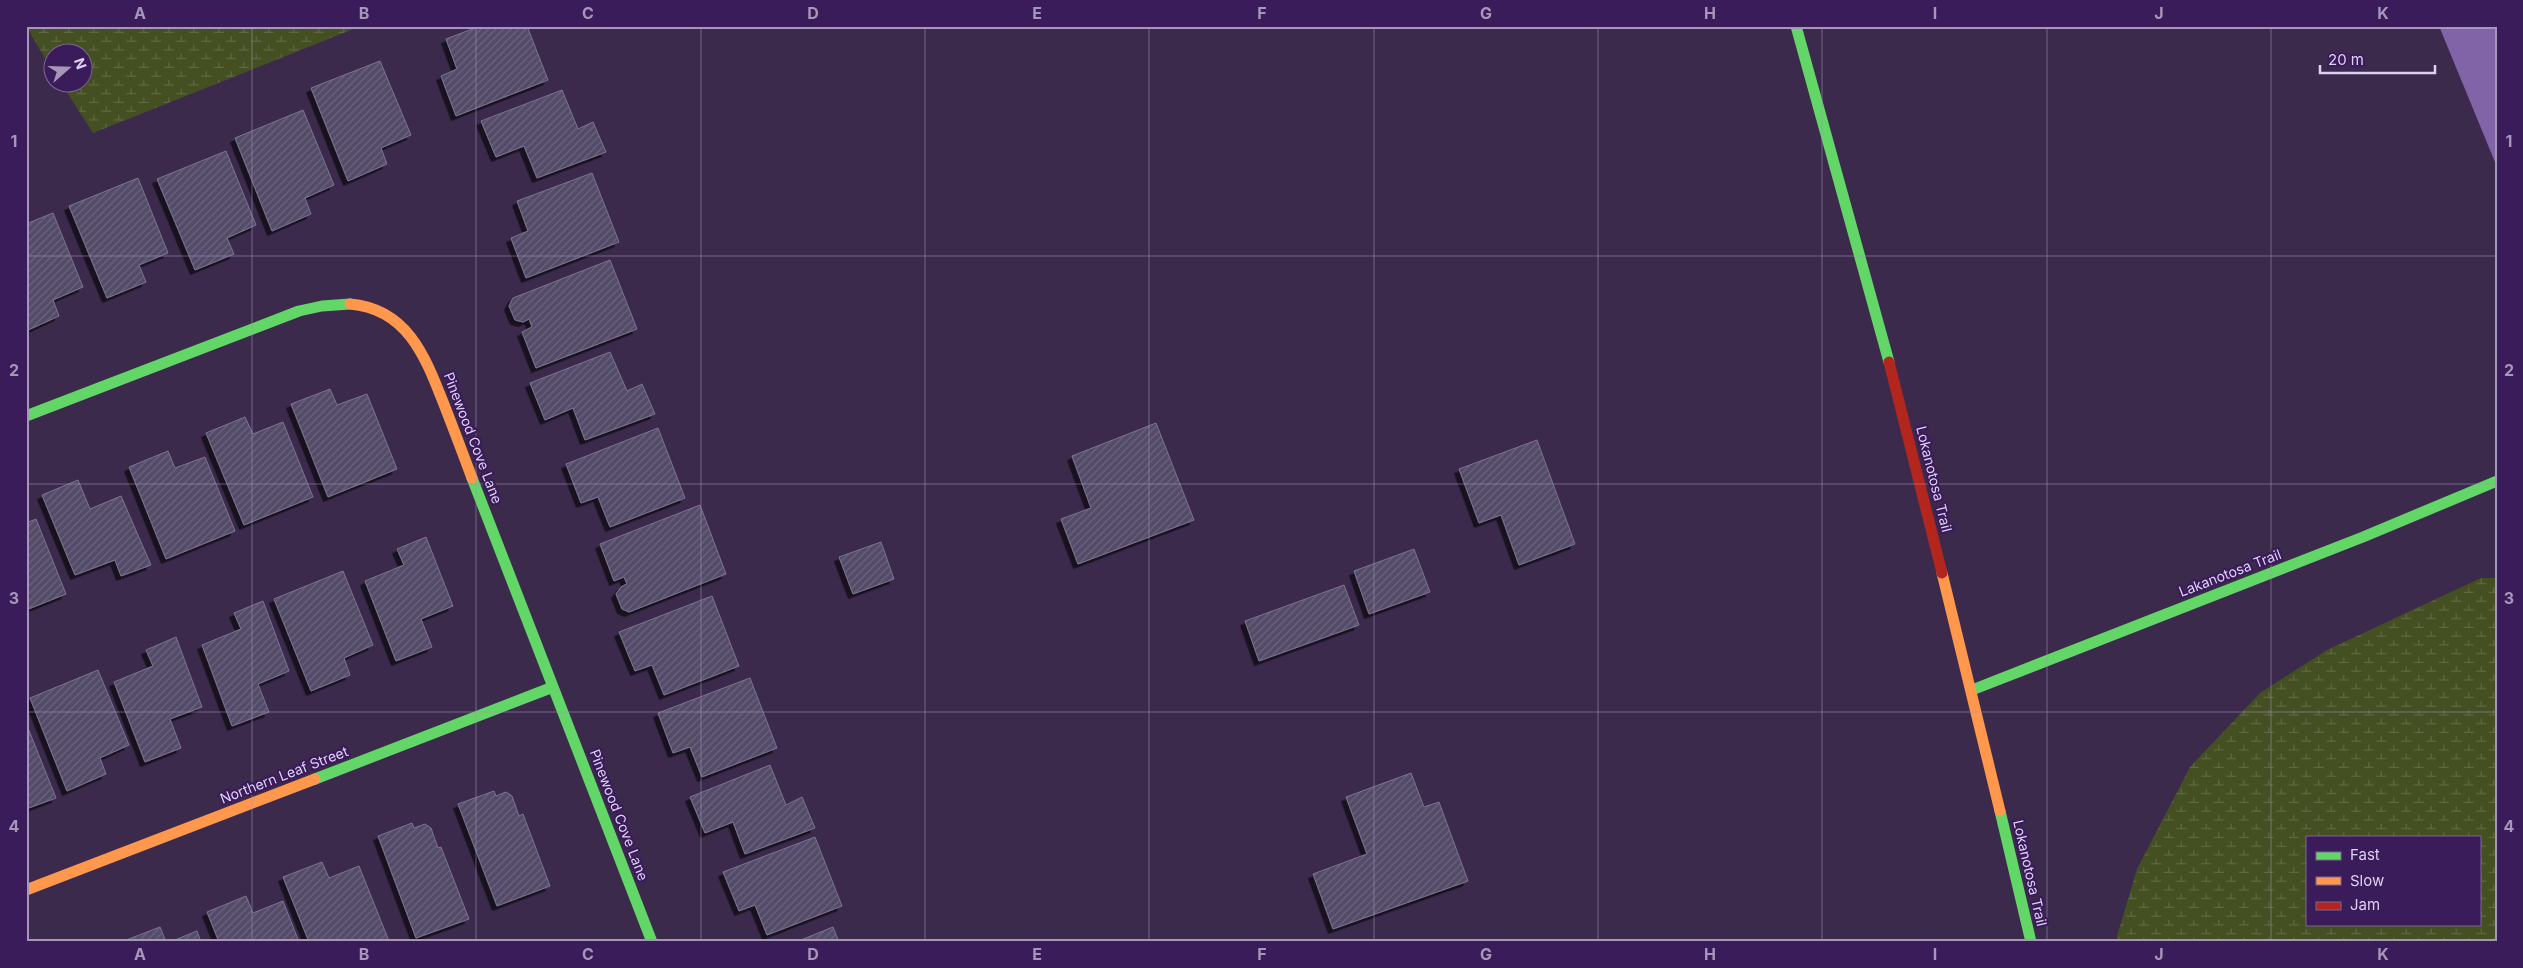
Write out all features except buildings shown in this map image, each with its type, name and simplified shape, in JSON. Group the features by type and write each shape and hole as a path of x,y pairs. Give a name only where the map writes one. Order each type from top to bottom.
{"street":[{"name":"Lokanotosa Trail","path":"1796,26 1868,280 1972,690 2031,942"},
{"name":"Pinewood Cove Lane","path":"26,416 320,304 347,302 369,306 392,317 409,331 425,357 652,942"},
{"name":"Lakanotosa Trail","path":"1972,690 2363,537 2497,481"},
{"name":"Northern Leaf Street","path":"26,890 554,687"}],"green space":[{"path":"26,26 361,26 93,133 67,92 92,92 92,42 42,42 42,53"},
{"path":"2481,578 2497,578 2497,942 2117,942 2117,936 2137,869 2190,767 2260,693 2327,650"}],"shaded area":[{"path":"2439,26 2497,26 2497,167"}],"traffic: fast":[{"path":"1796,26 1889,362"},
{"path":"26,416 299,311 322,306 350,304"},
{"path":"472,478 652,942"},
{"path":"1972,690 2363,537 2497,481"},
{"path":"315,779 553,687"},
{"path":"2000,811 2031,942"}],"traffic: slow":[{"path":"350,304 370,308 387,315 401,326 412,339 430,371 472,478"},
{"path":"1942,573 2000,811"},
{"path":"26,890 315,779"}],"traffic: jam":[{"path":"1889,362 1942,573"}]}
